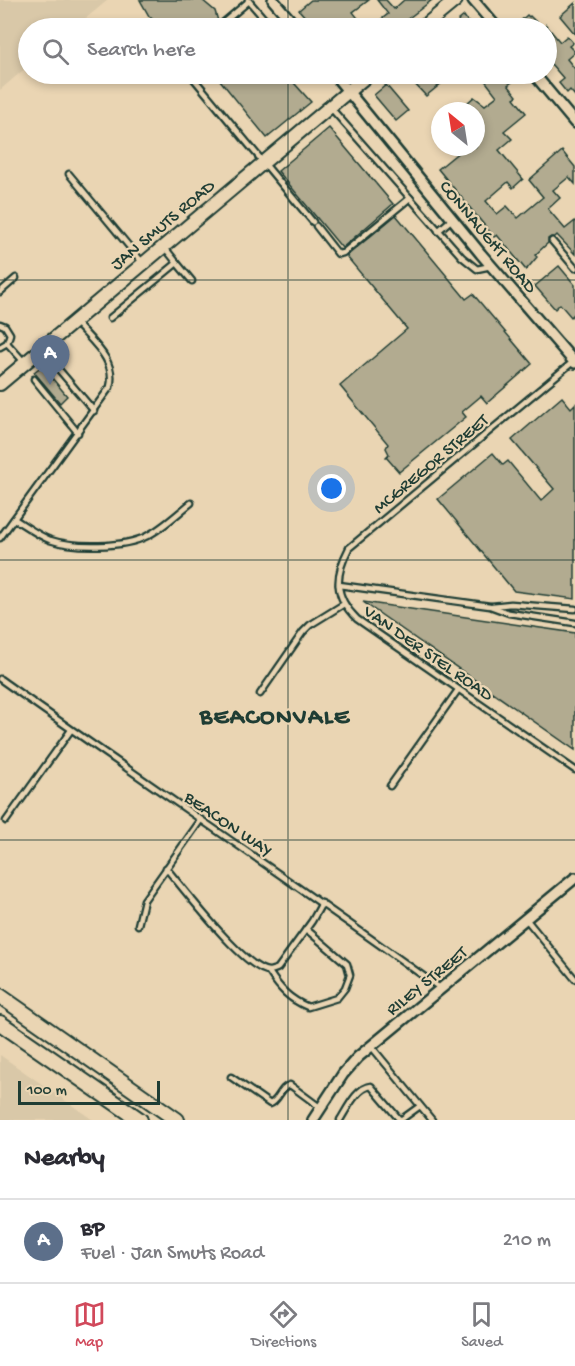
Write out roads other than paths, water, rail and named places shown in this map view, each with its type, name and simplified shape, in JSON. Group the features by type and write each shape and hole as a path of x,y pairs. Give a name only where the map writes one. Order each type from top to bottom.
{"main road":[{"path":"0,996 177,1120"},
{"path":"0,1023 140,1120"}],"street":[{"path":"288,0 276,4 288,18"},
{"path":"434,18 456,0"},
{"path":"473,0 488,18"},
{"name":"CONNAUGHT ROAD","path":"342,84 574,362"},
{"name":"JAN SMUTS ROAD","path":"0,384 357,84"},
{"path":"542,84 575,123"},
{"name":"RILEY STREET","path":"313,1120 350,1065 575,878"}],"lane":[{"path":"229,18 249,0 264,18"},
{"path":"198,84 338,254 343,253 410,198"},
{"path":"329,107 472,267 482,269 492,266"},
{"path":"69,174 143,263"},
{"path":"438,231 453,218"},
{"path":"552,241 575,268"},
{"path":"163,246 192,281"},
{"path":"110,318 177,263"},
{"path":"0,292 16,278"},
{"path":"0,538 110,387 112,369 108,360 74,321"},
{"path":"0,324 10,334 7,343 0,347"},
{"path":"7,343 25,363"},
{"path":"49,358 94,411"},
{"name":"MCGREGOR STREET","path":"344,604 339,585 340,565 349,548 574,362"},
{"path":"34,379 78,433"},
{"path":"14,519 57,542 109,546 130,543 146,537 192,503"},
{"path":"339,585 490,606 509,613 575,623"},
{"name":"VAN DER STEL ROAD","path":"260,694 303,632 310,625 344,604 357,619 575,770"},
{"path":"490,606 511,604 575,609"},
{"name":"BEACON WAY","path":"0,679 442,989"},
{"path":"390,786 458,690"},
{"path":"6,821 71,730"},
{"path":"138,925 142,904 200,821"},
{"path":"166,868 235,950 270,972 279,988 293,1000 308,1007 324,1004 337,998 345,988 350,975 348,964 306,929"},
{"path":"270,972 278,969 322,903"},
{"path":"526,919 575,979"},
{"path":"371,1046 432,1120"},
{"path":"231,1077 270,1104 285,1087 290,1085 321,1108"},
{"path":"340,1120 361,1090 368,1086 371,1086 399,1119 420,1106"}],"place":[{"name":"BP","path":"50,385"}],"district":[{"name":"BEACONVALE","path":"275,715"}]}
